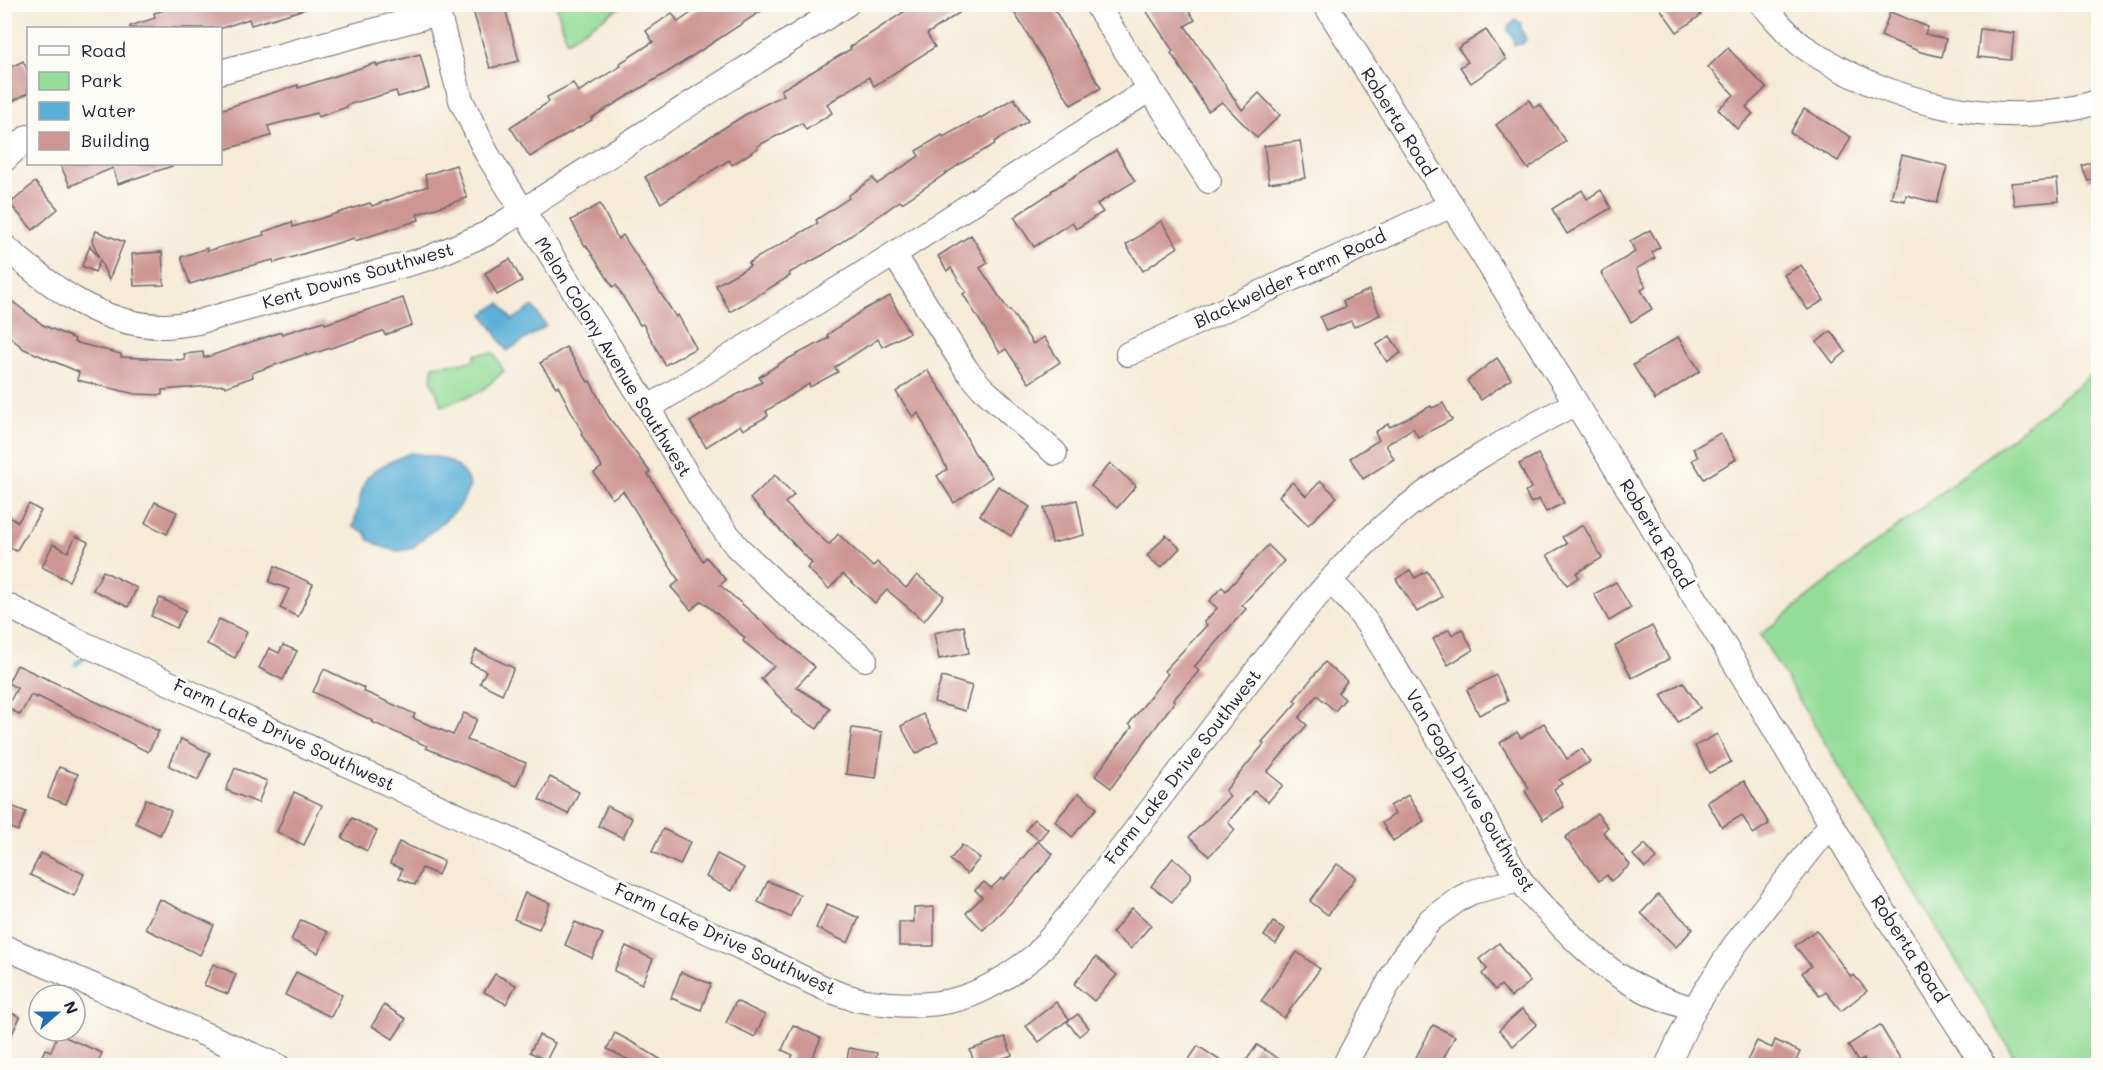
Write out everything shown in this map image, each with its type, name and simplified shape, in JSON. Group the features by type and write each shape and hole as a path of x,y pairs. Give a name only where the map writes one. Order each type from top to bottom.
{"street":[{"name":"Kent Downs Southwest","path":"4,246 73,299 104,315 136,323 165,326 198,322 426,259 486,234 847,4"},
{"path":"1096,4 1209,181"},
{"name":"Roberta Road","path":"1325,4 1576,404 1877,902 1984,1065"},
{"path":"1762,4 1802,45 1854,77 1920,102 1988,114 2059,111 2098,102"},
{"name":"Melon Colony Avenue Southwest","path":"437,9 461,100 487,154 648,408 700,497 737,547 791,598 866,659"},
{"path":"222,71 437,9"},
{"path":"648,408 894,254 1150,89"},
{"path":"4,160 27,137"},
{"name":"Blackwelder Farm Road","path":"1128,354 1452,205"},
{"path":"894,254 966,369 981,388 1055,453"},
{"name":"Farm Lake Drive Southwest","path":"4,604 89,646 698,927 818,985 862,1000 915,1006 942,1004 968,997 1015,972 1037,954 1305,610 1386,524 1432,489 1509,438 1576,404"},
{"name":"Van Gogh Drive Southwest","path":"1330,582 1343,593 1369,626 1463,779 1493,836 1520,880 1583,949 1610,971 1650,994 1694,1009"},
{"path":"1667,1065 1694,1009 1734,946 1831,824"},
{"path":"1344,1065 1402,958 1430,920 1472,892 1520,880"},
{"path":"4,947 278,1065"}],"green space":[{"path":"556,4 624,5 567,41"},
{"path":"493,353 504,371 480,392 442,406 431,379 433,366 472,361 476,354"},
{"path":"2098,369 2098,1065 2019,1065 1760,635"}],"water":[{"path":"1516,20 1521,23 1526,39 1523,44 1514,45 1508,27"},
{"path":"500,303 512,320 533,306 546,326 507,351 483,314"},
{"path":"410,453 446,460 460,469 470,486 459,508 411,549 398,551 385,548 369,540 365,532 353,527 365,481 385,464"}],"building":[{"path":"185,4 309,4 309,8 251,25 249,19 222,28 130,27 155,18 154,13"},
{"path":"471,4 504,4 519,61 490,68"},
{"path":"704,4 772,4 671,70 591,118 592,120 530,157 510,127 549,102 547,97 573,83 578,92 621,66 620,63 653,42 646,31 672,13 678,22"},
{"path":"916,4 953,4 959,13 927,34 935,47 874,86 869,77 827,104 832,113 806,130 802,123 757,146 758,148 732,165 729,160 661,203 645,177 748,113 784,95 781,90 851,49 850,47"},
{"path":"1009,4 1051,4 1101,88 1071,105"},
{"path":"1158,4 1184,4 1195,20 1185,26 1242,110 1259,93 1280,115 1257,138 1222,102 1208,111 1147,12"},
{"path":"1657,4 1693,4 1701,15 1677,32"},
{"path":"1890,12 1928,27 1925,34 1946,39 1942,57 1921,52 1881,36"},
{"path":"1980,29 2014,33 2011,60 1977,57"},
{"path":"1486,30 1506,59 1471,83 1460,67 1468,62 1458,48"},
{"path":"1728,48 1766,88 1746,107 1753,114 1737,129 1718,109 1734,95 1708,67"},
{"path":"420,54 429,88 398,97 396,91 347,105 347,107 318,117 317,113 268,126 271,136 222,150 222,109 376,63 377,66"},
{"path":"23,61 27,69 27,94 13,101 4,85 4,71"},
{"path":"1014,98 1028,121 902,203 900,201 823,255 789,273 790,276 730,312 716,285 750,266 748,263 818,223 816,220 849,198 848,196 873,178 877,184 919,156 916,151 942,135 943,137 981,118"},
{"path":"1529,100 1534,108 1540,104 1566,141 1528,169 1496,125"},
{"path":"1804,109 1851,137 1838,161 1790,133"},
{"path":"1300,141 1306,178 1269,183 1264,146"},
{"path":"1116,150 1135,181 1097,204 1103,212 1076,229 1072,222 1034,247 1014,217"},
{"path":"1902,155 1947,166 1937,203 1906,195 1905,201 1891,198"},
{"path":"2098,160 2098,177 2088,181 2082,166"},
{"path":"60,165 172,166 118,184 113,168 70,186"},
{"path":"456,165 467,198 417,214 419,220 355,241 354,238 274,263 273,260 190,284 181,257 207,248 207,251 264,235 263,232 292,222 293,227 370,203 372,206 428,186 425,175"},
{"path":"2057,179 2059,201 2014,205 2011,183"},
{"path":"35,182 58,209 33,230 10,204"},
{"path":"1582,190 1587,199 1601,190 1611,208 1567,234 1552,209"},
{"path":"600,204 618,239 623,235 676,317 678,315 696,348 665,365 643,324 640,325 616,285 613,287 585,246 571,220"},
{"path":"1161,221 1178,247 1143,271 1126,245"},
{"path":"1650,230 1660,247 1652,252 1655,258 1636,269 1646,287 1641,290 1652,309 1631,322 1601,273 1635,252 1630,241"},
{"path":"96,231 124,242 109,280 100,260 95,272 82,266 90,246 99,258 92,240"},
{"path":"971,235 988,263 980,268 1009,311 1033,344 1044,337 1060,362 1029,383 1006,349 1000,353 963,294 966,292 951,268 947,271 938,256"},
{"path":"162,252 164,285 134,286 132,254"},
{"path":"510,259 522,281 497,295 485,273"},
{"path":"1801,265 1824,300 1808,310 1784,275"},
{"path":"1369,290 1380,315 1354,327 1351,321 1326,331 1320,317 1345,307 1343,301"},
{"path":"4,295 43,325 75,339 74,342 121,354 121,357 185,360 184,354 203,352 204,358 281,332 282,334 324,321 325,324 403,298 412,325 385,335 383,331 306,356 306,354 252,373 253,377 225,387 224,385 162,390 162,395 135,394 77,380 79,372 24,349 4,332"},
{"path":"890,296 909,333 882,347 878,339 835,367 838,372 810,387 809,384 766,411 768,416 743,430 740,425 706,447 690,422 715,406 762,382 759,377 782,362 829,338 827,335 863,310"},
{"path":"1831,331 1846,352 1833,363 1817,342"},
{"path":"1390,336 1401,353 1387,362 1376,345"},
{"path":"1678,337 1700,371 1655,400 1633,365"},
{"path":"566,347 588,382 590,381 608,416 650,472 648,474 703,561 706,557 726,580 720,585 815,667 796,687 830,708 817,729 792,713 793,711 761,679 774,666 743,641 745,638 702,601 691,610 671,587 679,581 623,491 612,499 594,473 602,467 581,434 558,386 556,387 540,363"},
{"path":"1497,358 1511,379 1481,400 1467,381"},
{"path":"927,370 946,397 974,452 992,477 954,503 937,476 947,469 918,413 913,417 896,392"},
{"path":"1443,403 1452,420 1418,437 1413,428 1386,445 1394,459 1363,479 1350,458 1379,440 1375,432 1388,424 1390,427 1431,406 1432,408"},
{"path":"1720,433 1736,459 1704,479 1692,460 1698,457 1693,449"},
{"path":"1538,454 1564,503 1546,512 1539,499 1531,503 1525,492 1531,488 1519,464"},
{"path":"1110,463 1136,486 1117,508 1091,486"},
{"path":"775,475 794,495 785,503 829,545 838,534 873,567 877,562 906,588 917,575 944,596 924,621 887,590 875,603 843,574 829,589 807,568 812,563 750,499"},
{"path":"1321,481 1337,497 1308,525 1279,496 1292,482 1306,496"},
{"path":"998,486 1030,507 1011,536 980,515"},
{"path":"1077,500 1084,535 1052,543 1044,508"},
{"path":"155,502 177,512 167,534 145,523"},
{"path":"29,504 41,511 16,551 4,544 4,514 18,522"},
{"path":"1583,525 1602,558 1576,573 1579,577 1567,585 1547,555 1567,544 1562,537"},
{"path":"1166,535 1180,548 1161,568 1147,556"},
{"path":"76,536 88,542 69,581 42,567 53,544 68,552"},
{"path":"1268,545 1284,561 1242,605 1246,609 1194,667 1199,671 1173,700 1175,701 1111,788 1095,776 1132,727 1129,724 1168,674 1164,671 1207,625 1204,622 1217,608 1209,601 1222,587 1226,591"},
{"path":"275,566 313,584 298,617 280,608 289,589 269,582"},
{"path":"1410,570 1415,578 1427,571 1442,597 1417,612 1396,579"},
{"path":"103,571 137,588 128,607 93,590"},
{"path":"1616,582 1631,608 1609,621 1594,594"},
{"path":"160,598 186,610 176,628 151,616"},
{"path":"219,619 247,632 235,658 207,644"},
{"path":"964,626 969,653 939,659 934,633"},
{"path":"1652,626 1669,659 1632,678 1615,646"},
{"path":"1449,629 1452,635 1462,629 1473,650 1448,665 1433,639"},
{"path":"283,645 297,651 283,680 259,668 269,648 279,653"},
{"path":"476,650 514,668 502,694 480,683 486,671 470,663"},
{"path":"1325,662 1347,681 1338,693 1345,699 1335,711 1317,695 1299,718 1307,725 1267,772 1283,785 1268,802 1254,791 1228,822 1235,830 1209,856 1189,837 1230,796 1225,791 1264,744 1262,742 1297,702 1294,700"},
{"path":"17,665 159,731 148,752 37,696 36,698 31,695 20,715 7,707 17,688 8,683"},
{"path":"324,669 364,688 363,691 415,714 413,718 453,735 464,713 477,719 467,740 526,763 516,786 426,748 427,746 372,722 313,692"},
{"path":"1496,675 1508,701 1479,715 1467,690"},
{"path":"942,677 972,686 965,711 934,702"},
{"path":"1683,682 1700,708 1678,722 1661,695"},
{"path":"923,714 938,741 916,754 901,726"},
{"path":"1544,723 1567,759 1582,749 1590,762 1559,780 1562,784 1554,789 1564,807 1543,820 1525,791 1529,788 1500,743 1517,732 1521,738"},
{"path":"852,728 882,732 876,778 846,774"},
{"path":"1717,734 1731,762 1709,773 1695,746"},
{"path":"181,739 210,753 198,780 169,766"},
{"path":"59,767 78,774 66,804 48,797"},
{"path":"235,768 267,781 258,803 226,790"},
{"path":"550,777 579,792 568,814 539,800"},
{"path":"1744,781 1769,824 1753,834 1742,815 1722,827 1707,802"},
{"path":"294,792 322,805 304,845 277,832"},
{"path":"1079,793 1097,808 1072,837 1055,821"},
{"path":"1408,795 1424,821 1393,841 1382,823 1395,814 1390,806"},
{"path":"146,799 171,811 160,835 135,823"},
{"path":"4,803 26,812 18,831 4,825"},
{"path":"607,806 632,818 623,838 598,826"},
{"path":"1597,813 1608,827 1603,832 1630,865 1611,881 1607,875 1599,881 1565,838"},
{"path":"352,818 377,831 367,851 342,838"},
{"path":"1034,819 1048,829 1039,840 1026,830"},
{"path":"663,829 690,842 680,865 652,852"},
{"path":"1037,841 1053,854 1028,885 983,930 966,913 982,897 975,890 984,882 991,888 1002,878 1004,880"},
{"path":"399,842 444,861 438,875 422,868 415,885 399,878 402,869 390,864"},
{"path":"1645,844 1657,858 1645,868 1633,855"},
{"path":"962,845 980,858 967,874 950,860"},
{"path":"41,853 84,874 74,896 30,875"},
{"path":"717,854 744,868 732,891 706,877"},
{"path":"1173,858 1191,873 1191,878 1172,902 1151,886"},
{"path":"1337,864 1356,877 1328,915 1310,901"},
{"path":"768,881 800,895 790,917 758,902"},
{"path":"525,893 550,903 539,929 514,919"},
{"path":"1658,895 1693,929 1676,947 1641,913"},
{"path":"159,899 214,925 200,955 145,929"},
{"path":"827,904 859,918 848,943 816,928"},
{"path":"934,907 934,946 899,946 899,922 914,922 914,908"},
{"path":"1132,908 1151,925 1131,949 1112,933"},
{"path":"301,920 328,932 318,953 291,940"},
{"path":"575,922 603,934 592,958 565,945"},
{"path":"1273,922 1285,929 1276,944 1264,936"},
{"path":"1816,930 1851,977 1854,975 1867,991 1841,1011 1826,992 1820,996 1802,973 1811,966 1795,946"},
{"path":"1499,943 1530,982 1511,997 1501,985 1495,990 1482,974 1487,969 1479,959"},
{"path":"626,946 653,959 642,984 614,971"},
{"path":"1297,952 1320,969 1284,1018 1261,1001"},
{"path":"1096,957 1117,975 1094,1001 1074,984"},
{"path":"213,964 236,974 228,994 204,985"},
{"path":"296,972 342,995 331,1017 285,995"},
{"path":"681,972 711,984 701,1010 671,998"},
{"path":"495,974 516,985 506,1004 484,992"},
{"path":"736,1001 765,1015 755,1037 726,1023"},
{"path":"1056,1002 1069,1019 1039,1042 1026,1026"},
{"path":"384,1005 406,1019 393,1039 372,1026"},
{"path":"4,1009 20,1017 4,1051"},
{"path":"1522,1009 1537,1024 1513,1046 1499,1030"},
{"path":"1078,1014 1089,1028 1079,1036 1067,1022"},
{"path":"793,1025 821,1038 809,1065 800,1065 790,1061 793,1055 782,1050"},
{"path":"1433,1025 1455,1036 1440,1065 1424,1065 1414,1061"},
{"path":"1880,1025 1904,1065 1868,1065 1864,1059 1858,1062 1848,1045"},
{"path":"615,1033 670,1065 638,1065 607,1049"},
{"path":"539,1035 555,1043 546,1061 530,1052"},
{"path":"1005,1037 1012,1055 984,1065 975,1065 970,1050"},
{"path":"1775,1040 1800,1052 1794,1065 1745,1065 1757,1041 1772,1048"},
{"path":"54,1043 79,1043 102,1053 97,1065 38,1065 45,1049 51,1051"},
{"path":"1257,1045 1288,1065 1243,1065"},
{"path":"1198,1046 1227,1065 1185,1065"},
{"path":"849,1048 877,1053 875,1065 846,1065"}],"waterway":[{"path":"76,664 88,655"}]}
